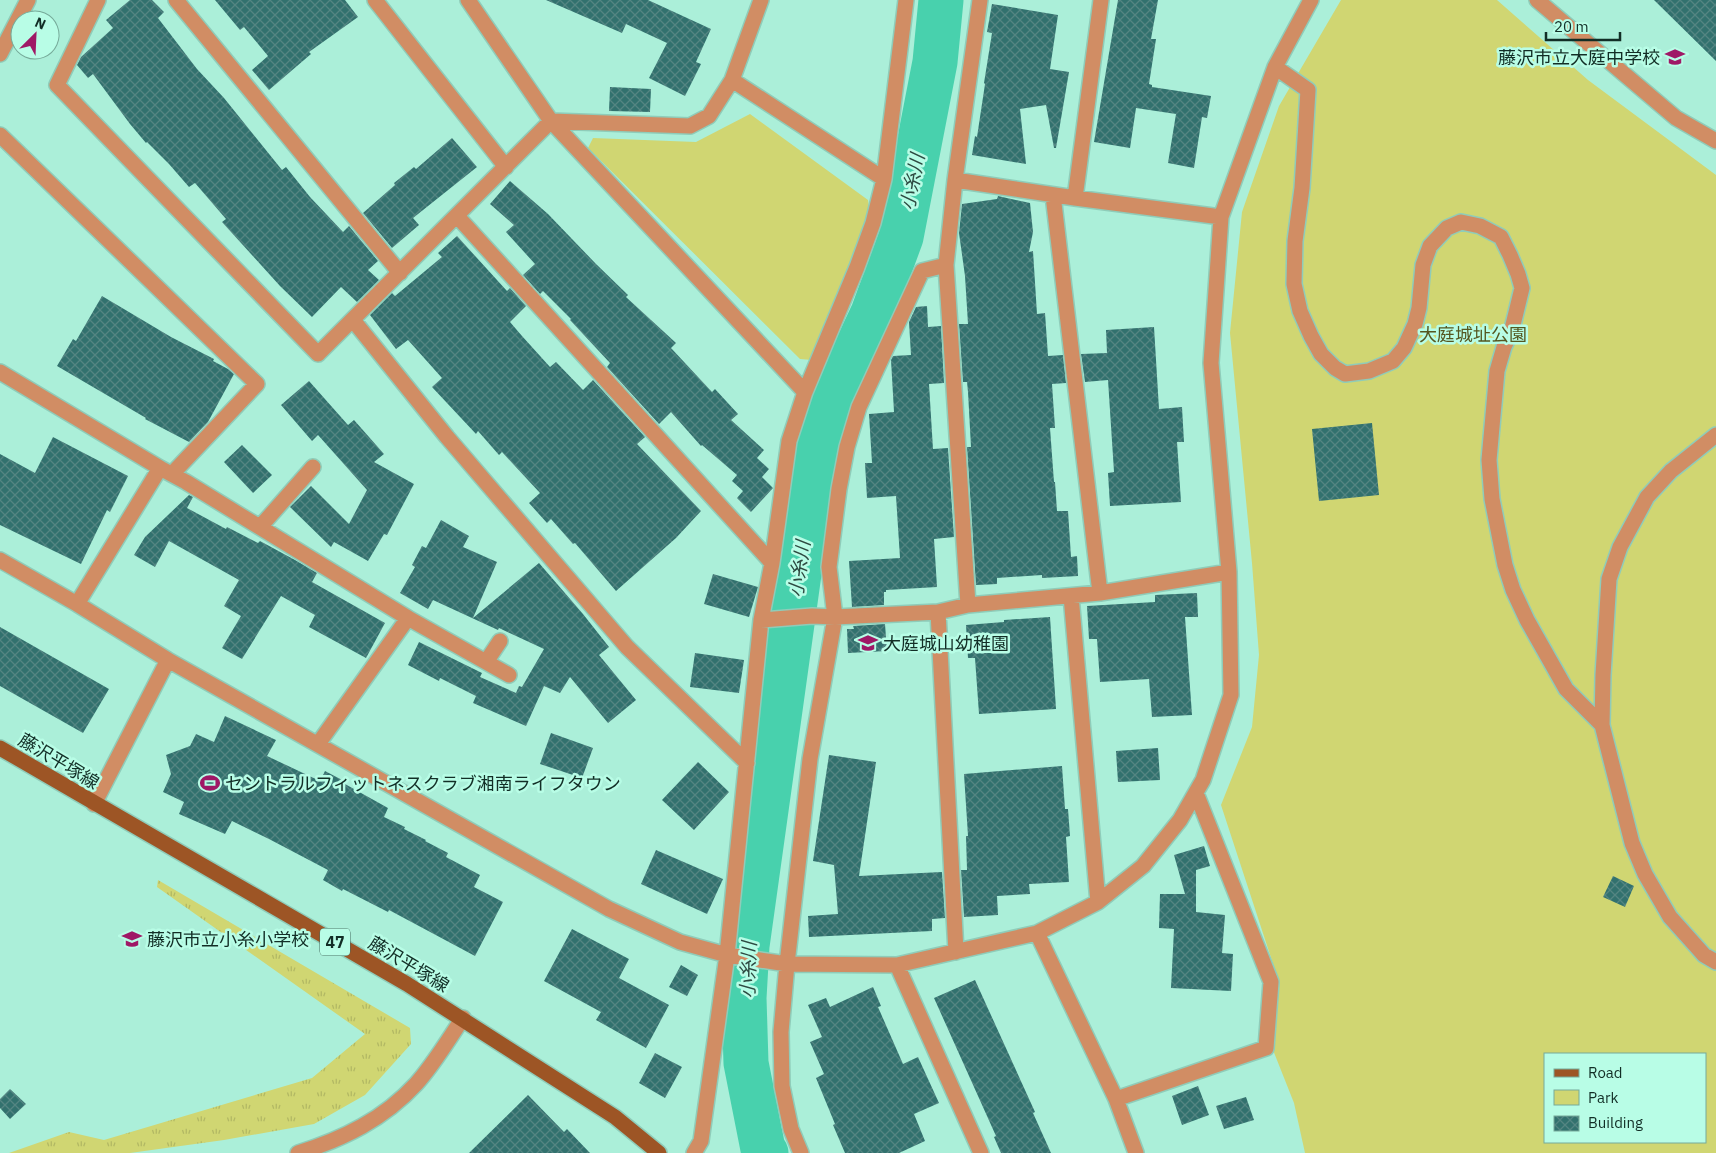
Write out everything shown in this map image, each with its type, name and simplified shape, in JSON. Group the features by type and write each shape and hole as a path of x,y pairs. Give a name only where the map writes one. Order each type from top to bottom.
{"main road":[{"name":"藤沢平塚線","path":"0,748 408,984 615,1116 658,1153"}],"street":[{"path":"0,54 28,0"},
{"path":"98,0 57,85 318,354 551,121 690,126 709,116 732,80 761,0"},
{"path":"176,0 400,272"},
{"path":"375,0 506,167"},
{"path":"468,0 551,121 804,392"},
{"path":"694,1153 701,1140 732,956 748,764 769,619 772,563 788,441 804,392 857,267 873,223 884,179 906,0"},
{"path":"968,604 946,265 955,180 980,0"},
{"path":"1075,198 1101,0"},
{"path":"0,560 77,604 168,660 609,909 680,942 732,956 787,964 897,965 1038,933 1098,902 1143,866 1180,820 1203,780 1231,695 1229,572 1210,363 1221,217 1275,66 1311,0"},
{"path":"1536,0 1676,118 1716,141"},
{"path":"1275,66 1308,90 1302,188 1295,241 1294,284 1300,311 1310,336 1321,354 1336,368 1345,374 1369,371 1393,361 1404,348 1415,324 1419,308 1423,265 1430,246 1447,228 1461,222 1480,226 1501,237 1518,274 1522,288 1512,329 1504,347 1498,371 1489,460 1492,499 1505,565 1513,590 1527,620 1566,689 1602,725"},
{"path":"732,80 884,179"},
{"path":"0,135 257,384 166,471 77,604"},
{"path":"955,180 1221,217"},
{"path":"1053,195 1100,594"},
{"path":"457,216 772,563"},
{"path":"801,1153 791,1129 782,1086 781,1032 810,759 835,616 829,567 839,489 847,447 856,415 892,333 922,271 946,265"},
{"path":"353,320 447,438 627,647 748,764"},
{"path":"0,372 260,527 408,618 509,675"},
{"path":"1716,435 1672,471 1647,497 1620,547 1609,579 1602,725 1632,842 1645,874 1670,917 1704,955 1716,962"},
{"path":"260,527 313,467"},
{"path":"769,619 938,612 968,604 1100,594 1229,572"},
{"path":"1071,596 1098,902"},
{"path":"938,612 956,952"},
{"path":"318,744 408,618"},
{"path":"486,662 500,641"},
{"path":"94,804 168,660"},
{"path":"1116,1100 1266,1048 1271,982 1196,793"},
{"path":"1038,933 1116,1100 1136,1153"},
{"path":"897,965 981,1153"},
{"path":"298,1153 328,1148 387,1110 416,1085 437,1058 463,1018"}],"green space":[{"name":"大庭城址公園","path":"1341,0 1497,0 1588,80 1716,175 1716,1153 1305,1153 1294,1103 1273,1050 1279,982 1221,805 1252,727 1259,655 1230,333 1242,212 1279,106"},
{"path":"750,114 868,200 870,213 812,360 800,359 588,148 593,138 696,142"},
{"path":"158,880 410,1028 411,1044 365,1095 314,1124 224,1140 130,1153 9,1153 69,1132 104,1140 312,1078 365,1034 157,887"}],"building":[{"path":"130,0 152,0 164,12 158,18 197,69 224,98 282,170 286,167 310,197 343,232 349,226 378,261 368,270 379,280 357,302 341,287 312,317 280,286 222,222 226,219 195,183 189,187 169,164 146,143 93,74 88,78 77,65 81,57 113,28 106,20"},
{"path":"215,0 345,0 358,17 309,52 311,54 269,90 252,70 268,56 244,27 240,30"},
{"path":"546,0 648,0 711,29 696,62 701,64 685,96 649,78 667,43 626,24 622,33"},
{"path":"1118,0 1158,0 1151,39 1156,39 1149,84 1152,87 1211,96 1207,118 1202,117 1194,168 1168,163 1176,114 1136,108 1130,148 1094,142"},
{"path":"1654,0 1716,0 1716,61"},
{"path":"992,4 1058,15 1050,69 1069,72 1056,148 1054,148 1046,105 1020,109 1026,164 972,155 975,136 977,137 992,33 987,32"},
{"path":"610,87 651,89 650,112 609,111"},
{"path":"452,138 477,167 413,218 419,225 392,248 363,213 395,185 394,183 414,167 416,169"},
{"path":"510,181 548,214 628,295 626,297 676,343 671,348 712,392 715,389 738,414 731,420 764,450 757,458 769,469 762,477 773,488 751,512 737,498 743,491 732,481 737,475 701,446 671,412 659,424 607,367 610,363 571,319 543,291 540,294 523,275 535,264 506,232 514,225 490,204"},
{"path":"998,196 1030,203 1033,232 1029,252 1033,251 1037,314 1045,313 1048,356 1063,355 1066,383 1052,384 1055,428 1050,428 1057,511 1068,511 1071,557 1077,556 1078,576 1042,578 1042,575 997,578 997,584 976,585 967,447 971,447 968,392 967,382 963,382 959,324 968,324 965,276 959,233 962,204 997,199"},
{"path":"457,236 507,291 510,288 526,306 510,322 522,336 550,367 556,362 583,390 593,380 645,437 637,444 701,511 676,538 616,591 575,543 573,544 551,519 547,523 529,503 540,493 502,452 499,455 478,431 476,434 432,387 442,378 408,340 396,349 370,315 392,293 395,296 442,257 438,253"},
{"path":"102,296 171,337 214,359 213,361 234,374 208,422 189,442 145,419 57,366 73,339 76,341"},
{"path":"927,306 928,327 941,326 944,383 929,384 933,449 948,448 954,537 934,539 937,587 886,590 884,592 884,605 852,607 849,561 900,558 896,496 867,498 865,463 872,463 869,414 894,412 891,360 893,356 911,355 909,322 916,307"},
{"path":"1154,327 1159,409 1182,407 1184,442 1177,442 1181,502 1110,506 1108,473 1114,472 1108,380 1085,382 1081,354 1107,353 1106,330"},
{"path":"309,381 348,425 354,420 384,454 374,462 414,484 387,535 384,534 368,561 334,542 331,547 290,507 311,486 349,524 367,490 318,435 312,441 281,405"},
{"path":"1372,423 1379,495 1319,501 1312,429"},
{"path":"53,437 128,476 110,512 107,510 81,564 0,525 0,454 35,473"},
{"path":"242,445 272,475 253,493 224,462"},
{"path":"189,495 193,497 187,508 226,529 227,527 258,543 260,541 295,560 317,573 312,582 385,623 366,658 309,627 315,615 281,596 242,659 222,648 241,616 224,606 239,580 169,541 155,567 134,555 145,537"},
{"path":"441,520 469,536 463,547 497,562 473,618 539,563 609,647 599,655 636,700 608,723 570,677 560,693 544,686 526,726 473,703 476,696 440,678 439,681 408,665 419,642 482,673 480,677 516,693 519,686 522,687 544,649 499,628 498,630 433,600 428,609 400,593 415,567 412,565 422,546 426,548"},
{"path":"713,574 758,587 749,617 704,604"},
{"path":"1197,593 1198,617 1185,617 1192,715 1152,717 1149,679 1100,682 1097,639 1089,639 1087,606 1155,602 1155,595"},
{"path":"1050,617 1056,709 979,714 975,658 968,658 966,625"},
{"path":"885,624 887,651 848,653 847,629 854,629 853,626"},
{"path":"0,627 109,689 83,733 0,686"},
{"path":"695,653 744,660 739,693 690,687"},
{"path":"225,716 276,740 267,756 320,781 325,771 346,782 345,784 388,808 384,817 405,827 404,829 448,853 446,857 480,875 474,887 503,902 475,956 389,910 388,912 343,889 342,891 323,880 328,870 232,821 225,834 179,814 184,802 163,792 171,774 166,755 190,746 196,734 214,742"},
{"path":"551,733 593,748 582,778 540,764"},
{"path":"1158,748 1160,780 1118,782 1116,751"},
{"path":"829,755 876,762 859,876 942,872 945,918 932,919 932,931 809,937 808,916 838,914 834,865 813,861"},
{"path":"698,762 729,792 694,830 662,800"},
{"path":"1062,766 1065,809 1068,809 1070,836 1066,837 1069,882 1029,884 1030,894 997,896 998,915 964,917 961,870 967,870 966,836 968,836 964,774"},
{"path":"1204,846 1210,866 1196,870 1196,912 1225,915 1222,953 1233,954 1231,991 1171,988 1174,929 1159,928 1160,894 1185,894 1174,855"},
{"path":"656,850 723,879 707,914 641,884"},
{"path":"1613,876 1634,886 1625,907 1603,897"},
{"path":"572,929 629,959 619,978 669,1005 646,1048 596,1020 601,1012 544,981"},
{"path":"681,965 698,975 687,996 669,987"},
{"path":"975,980 1035,1112 1033,1113 1051,1153 1001,1153 994,1137 996,1136 934,998"},
{"path":"873,987 881,1006 878,1007 903,1064 918,1057 939,1103 914,1114 925,1141 899,1153 845,1153 816,1078 824,1074 810,1042 822,1037 808,1005 826,998 830,1007"},
{"path":"655,1053 682,1067 665,1098 639,1083"},
{"path":"1198,1086 1209,1115 1182,1125 1172,1096"},
{"path":"10,1089 26,1104 10,1119 0,1108 0,1099"},
{"path":"528,1095 564,1132 567,1129 590,1153 469,1153"},
{"path":"1246,1097 1254,1120 1224,1129 1216,1106"}],"waterway":[{"name":"小糸川","path":"766,1153 763,1149 746,1063 744,998 747,946 814,466 821,431 841,381 873,313 901,237 935,62 941,0"}],"place":[{"name":"藤沢市立大庭中学校","path":"1675,57"},
{"name":"大庭城山幼稚園","path":"868,643"},
{"name":"セントラルフィットネスクラブ湘南ライフタウン","path":"210,783"},
{"name":"藤沢市立小糸小学校","path":"132,939"}]}
